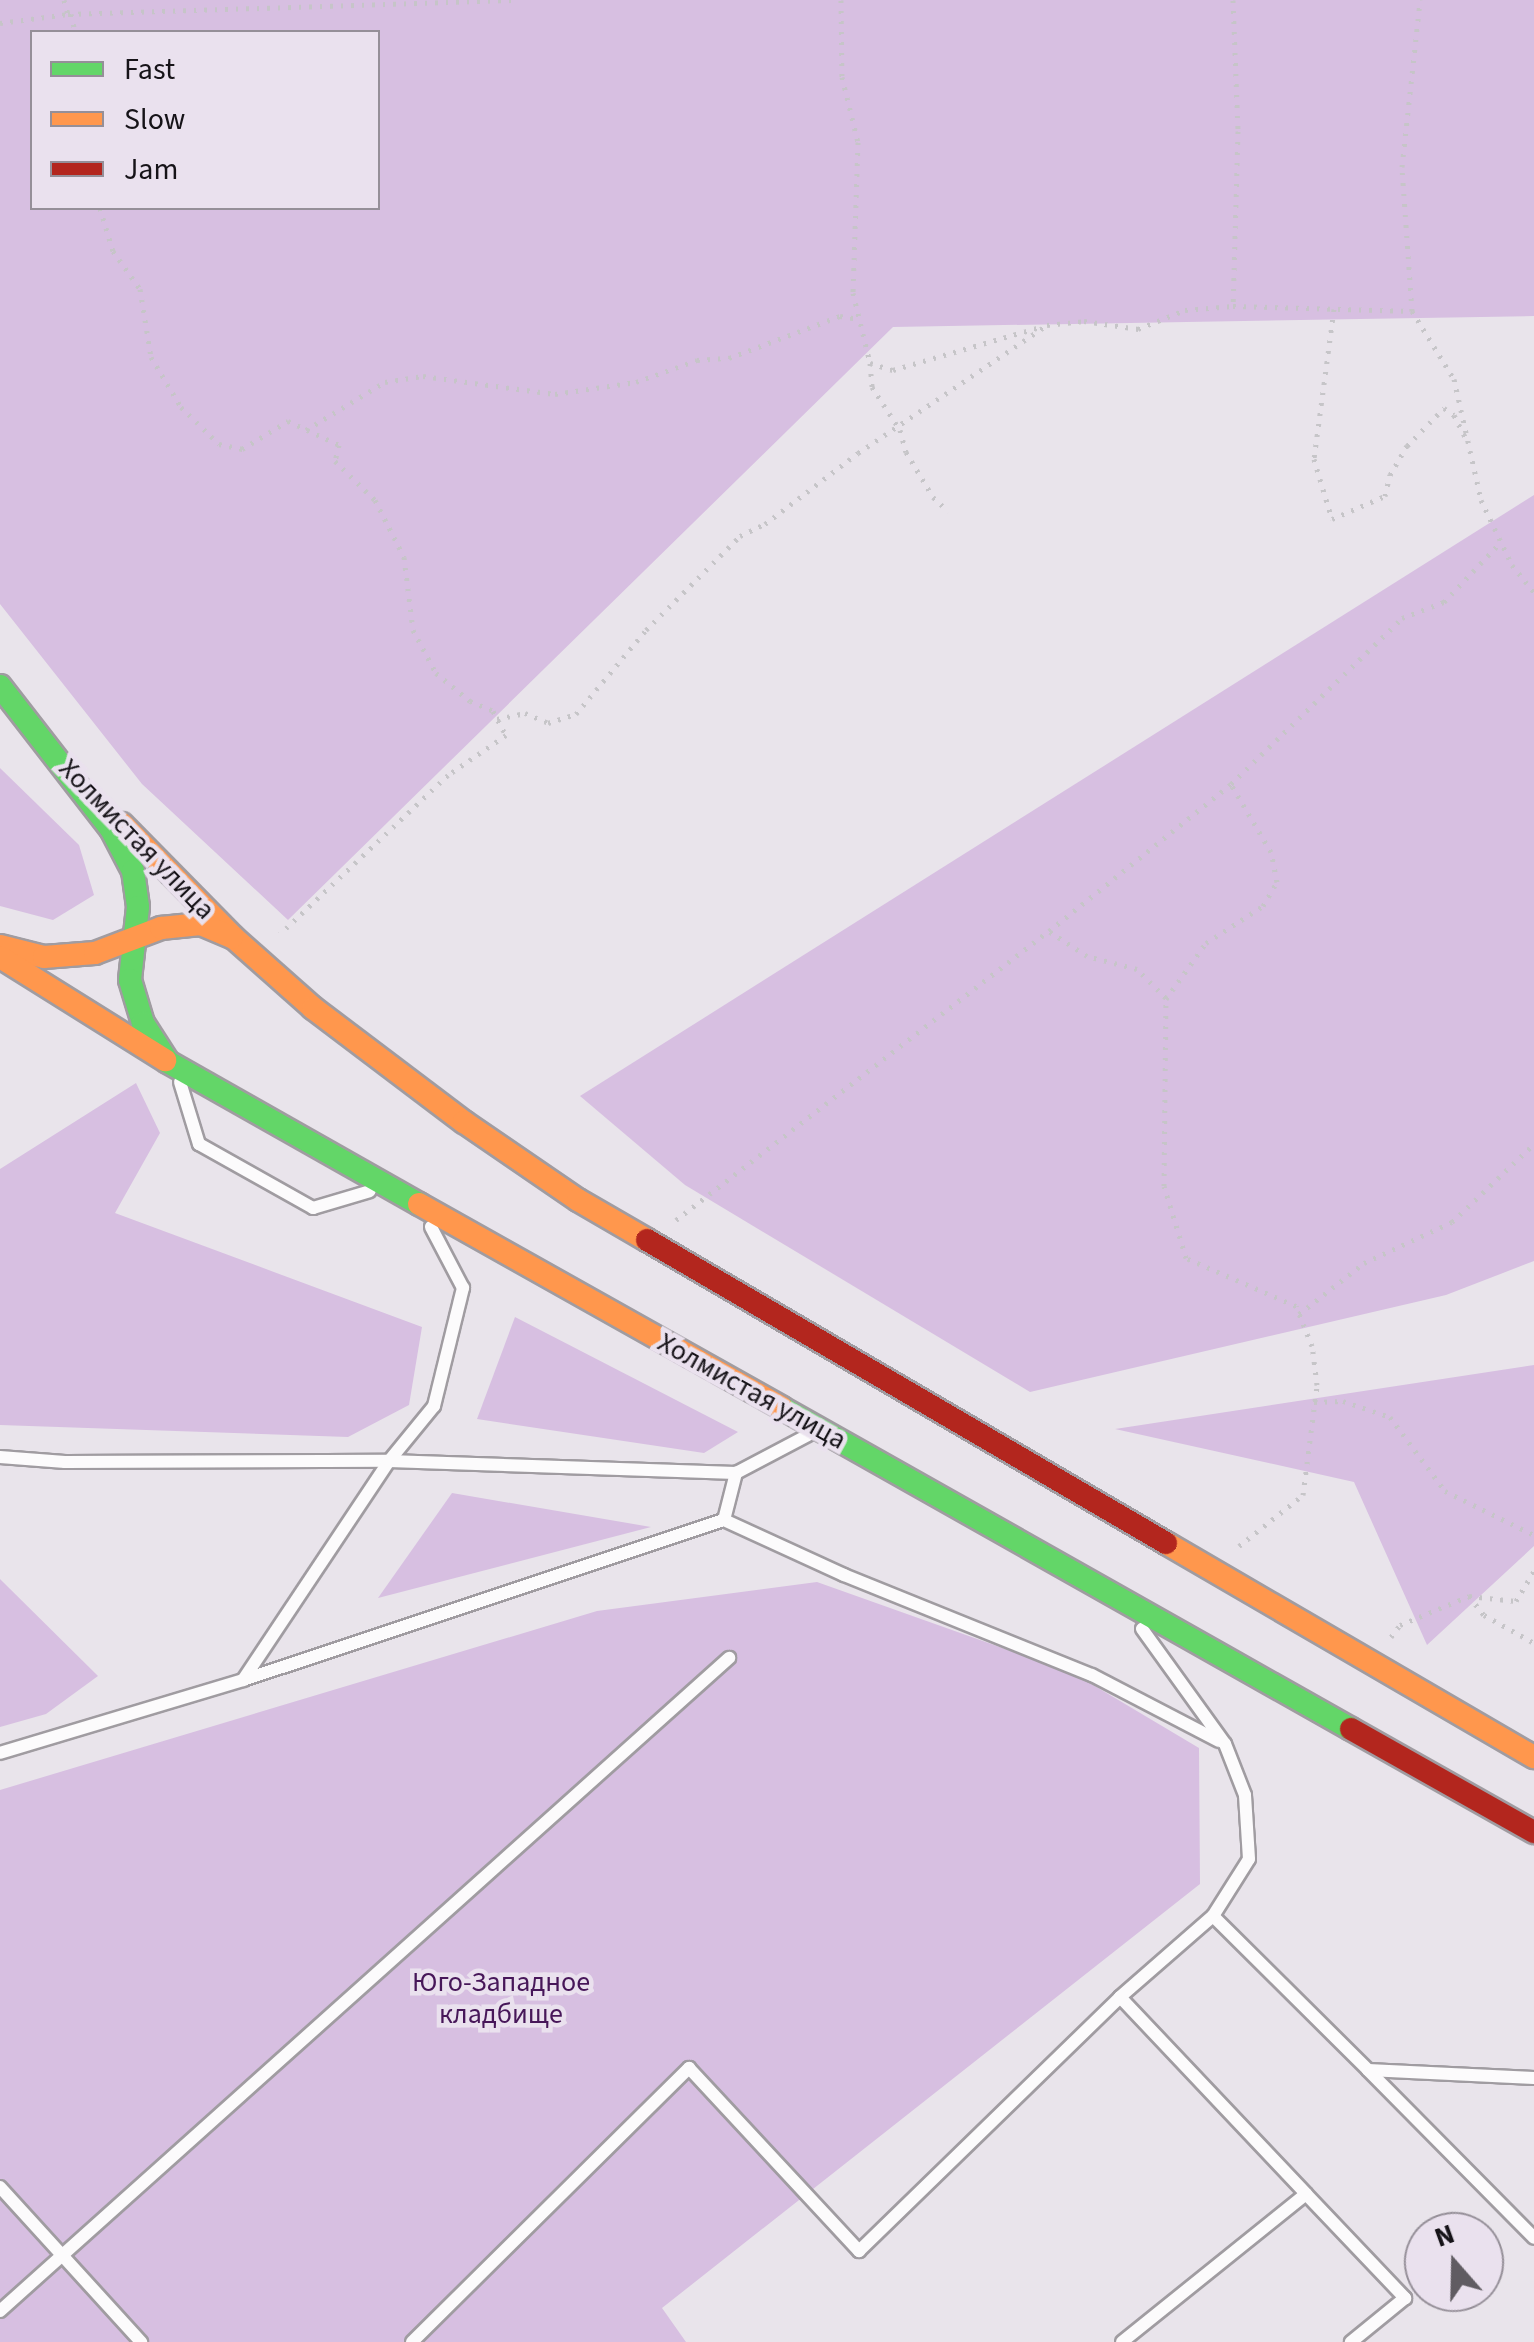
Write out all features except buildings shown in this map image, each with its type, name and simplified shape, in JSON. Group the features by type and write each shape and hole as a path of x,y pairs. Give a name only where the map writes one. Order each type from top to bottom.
{"main road":[{"path":"0,686 51,751"},
{"name":"Холмистая улица","path":"51,751 233,937 313,1008 464,1122 649,1241 1198,1568 1371,1662 1534,1758"},
{"name":"Холмистая улица","path":"51,751 111,829 133,872 138,907 131,939 130,980 143,1022 171,1064 1120,1598 1168,1615 1534,1832"},
{"path":"0,946 44,957 95,953 161,928 201,924 233,937"},
{"path":"0,958 171,1064"}],"lane":[{"path":"171,1064 199,1144 215,1153 314,1208 388,1186"},
{"path":"243,1680 388,1461 434,1406 463,1288 418,1203"},
{"path":"0,1458 66,1462 388,1461 736,1473 819,1428"},
{"path":"724,1520 736,1473"},
{"path":"0,1753 243,1680 724,1520 844,1574 1092,1674 1225,1744"},
{"path":"412,2342 689,2068 859,2251 1120,1997 1213,1916 1249,1858 1245,1796 1225,1744 1120,1598"},
{"path":"0,2311 729,1658"},
{"path":"1213,1916 1534,2238"},
{"path":"1120,1997 1405,2298 1350,2342"},
{"path":"1368,2070 1534,2078"},
{"path":"0,2187 141,2342"},
{"path":"1122,2342 1306,2194"}],"path":[{"path":"64,0 74,30"},
{"path":"0,23 70,14 460,5 512,0"},
{"path":"840,0 842,77 858,142 853,293 872,387 898,427 918,474 948,511"},
{"path":"1233,0 1238,132 1233,306"},
{"path":"1420,0 1402,167 1412,311 1454,378 1482,500 1512,565 1534,592"},
{"path":"101,210 114,251 140,289 152,356 181,407 219,444 231,447 242,449 288,421 339,445 335,461 374,500 404,557 413,630 436,673 470,701 493,711 506,736 448,774 256,957"},
{"path":"870,363 894,370 1048,325 1084,321 1138,329 1185,310 1233,306 1412,311"},
{"path":"1334,308 1314,459 1329,516 1332,519 1385,496 1390,475 1407,446 1444,408 1454,415 1469,444"},
{"path":"306,430 385,382 424,376 554,394 636,382 697,360 729,358 840,316 859,318"},
{"path":"497,719 525,713 548,723 576,714 646,630 740,536 765,524 1048,325"},
{"path":"649,1241 1050,931 1232,784 1402,618 1444,602 1501,542"},
{"path":"1198,1568 1303,1495 1317,1385 1312,1346 1296,1306 1186,1258 1164,1186 1166,999 1206,943 1263,906 1277,882 1271,852 1232,784"},
{"path":"1050,931 1088,956 1137,969 1166,999"},
{"path":"1300,1314 1364,1263 1452,1222 1534,1144"},
{"path":"1314,1402 1343,1401 1390,1417 1445,1491 1534,1535"},
{"path":"1371,1662 1400,1625 1469,1596 1516,1601 1534,1571"},
{"path":"1469,1596 1484,1615 1534,1642"}],"green space":[{"path":"0,0 1534,0 1534,316 893,327 288,920 142,784 0,604"},
{"path":"1534,495 1534,1261 1446,1295 1030,1392 685,1185 580,1096"},
{"path":"0,768 79,845 94,895 53,920 0,906"},
{"path":"136,1083 160,1133 115,1213 422,1327 409,1405 348,1437 0,1425 0,1169"},
{"path":"515,1317 738,1432 704,1453 477,1419"},
{"path":"1534,1365 1534,1546 1427,1645 1354,1482 1115,1429"},
{"path":"452,1493 651,1527 378,1598"},
{"path":"0,1579 98,1676 46,1714 0,1727"},
{"name":"Юго-Западное кладбище","path":"817,1582 1073,1673 1199,1748 1200,1884 662,2308 686,2342 0,2342 0,1790 597,1611"}],"traffic: fast":[{"path":"0,686 111,829 133,871 138,907 130,980 143,1023 168,1062 419,1204"},
{"path":"782,1408 1351,1729"}],"traffic: slow":[{"path":"122,824 233,937 313,1008 464,1122 578,1200 647,1240"},
{"path":"0,946 44,957 95,953 161,928 201,924 232,937"},
{"path":"0,957 165,1060"},
{"path":"419,1204 782,1408"},
{"path":"1166,1543 1534,1757"}],"traffic: jam":[{"path":"647,1240 1166,1543"},
{"path":"1351,1729 1534,1832"}]}
